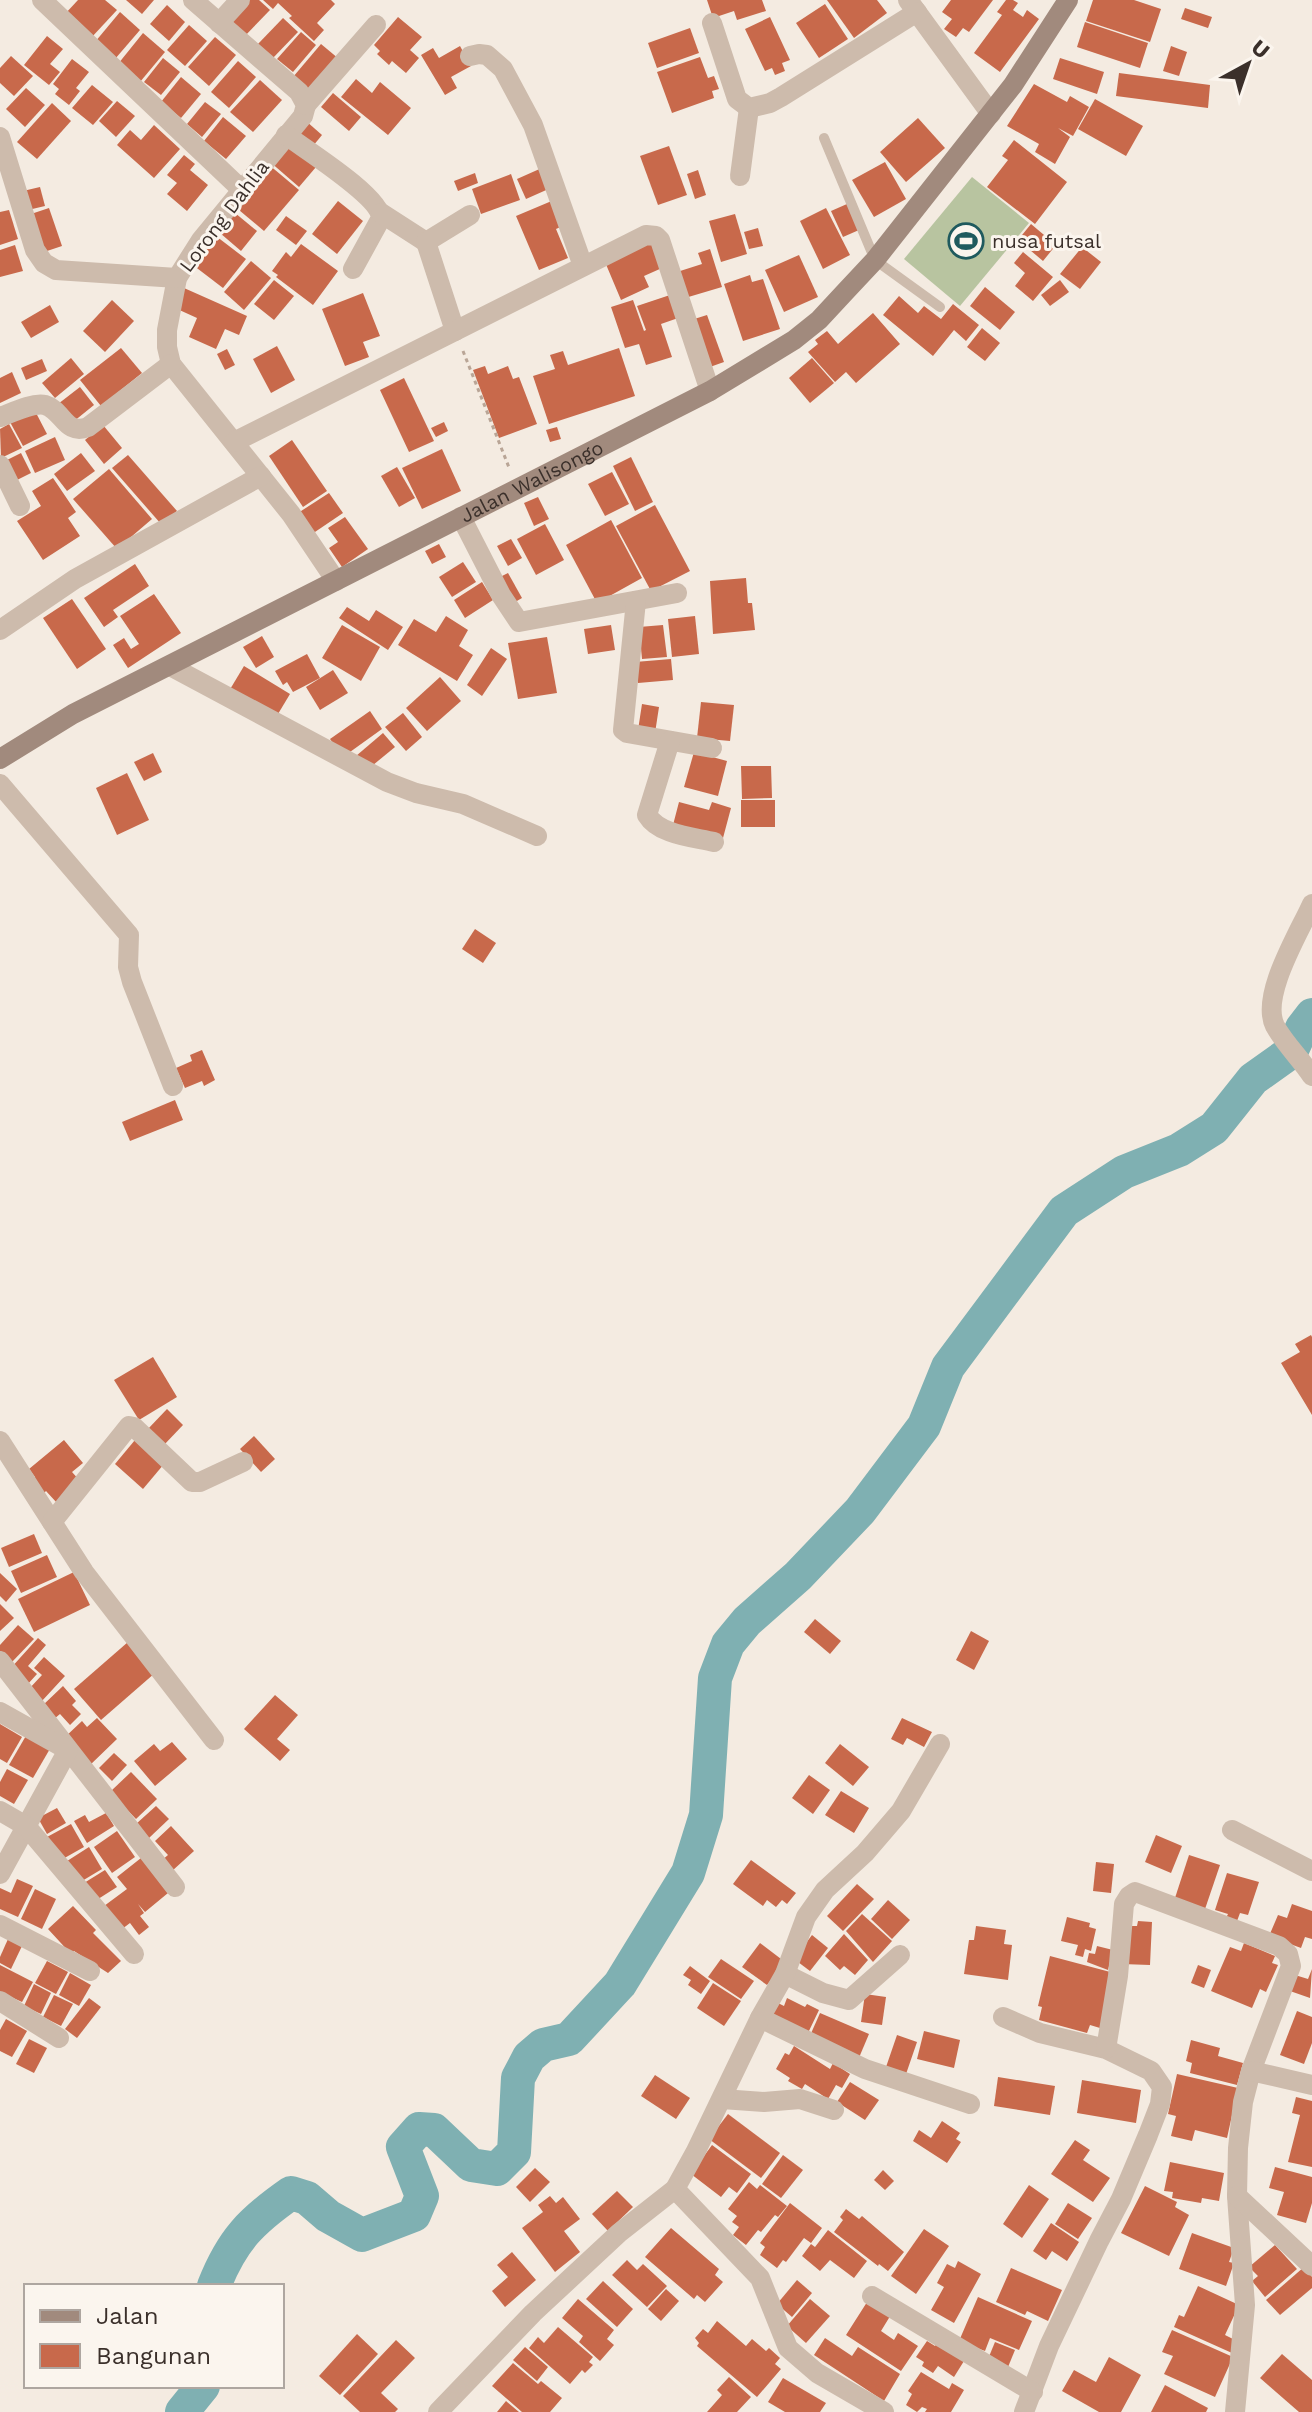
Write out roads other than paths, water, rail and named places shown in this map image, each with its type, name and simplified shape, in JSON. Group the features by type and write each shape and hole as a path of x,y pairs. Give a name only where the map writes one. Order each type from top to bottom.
{"street":[{"path":"42,0 242,190"},
{"path":"193,0 299,92 306,105"},
{"path":"219,23 240,0"},
{"name":"Jalan Walisongo","path":"0,759 73,714 710,391 794,340 819,320 875,260 991,114 1068,0"},
{"path":"749,108 781,97 912,6 991,114"},
{"path":"712,23 737,99 749,108"},
{"name":"Lorong Dahlia","path":"171,364 167,330 177,278 201,240 303,116 306,105 376,25"},
{"path":"470,56 487,55 503,69 511,83 533,125 583,266"},
{"path":"740,176 749,108"},
{"path":"286,135 347,180 381,213 426,242 455,331"},
{"path":"0,137 35,250 48,267 177,278"},
{"path":"353,269 381,213"},
{"path":"426,242 470,215"},
{"path":"234,442 646,235 656,236 660,240 710,391"},
{"path":"0,417 41,404 49,407 73,429 81,430 171,364 261,476 336,581"},
{"path":"0,465 20,506"},
{"path":"0,630 75,579 261,476"},
{"path":"461,517 501,595 519,622 677,593"},
{"path":"636,601 625,732 712,748"},
{"path":"170,666 387,782 416,793 456,801 537,836"},
{"path":"670,741 647,815 663,829 714,842"},
{"path":"0,784 129,935 128,967 132,982 173,1086"},
{"path":"1308,1068 1274,1023 1272,997 1312,904"},
{"path":"52,1522 129,1426 134,1427 192,1482 200,1482 243,1462"},
{"path":"0,1441 84,1572 214,1740"},
{"path":"0,1661 175,1887"},
{"path":"0,1712 68,1750"},
{"path":"438,2412 533,2313 619,2233 675,2189 785,1974 806,1917 825,1890 865,1853 901,1811 940,1744"},
{"path":"0,1874 68,1750"},
{"path":"0,1811 26,1826 134,1954"},
{"path":"1232,1830 1312,1871"},
{"path":"1106,2049 1118,1976 1124,1904 1129,1896 1141,1893 1279,1946 1288,1954 1291,1966 1251,2071 1243,2102 1237,2196 1245,2305 1235,2412"},
{"path":"0,1925 90,1971"},
{"path":"785,1974 823,1993 849,2000 900,1955"},
{"path":"0,2001 59,2038"},
{"path":"1003,2017 1040,2033 1106,2049 1154,2073 1162,2087 1160,2104 1121,2199 1049,2346 1024,2412"},
{"path":"760,2018 865,2069 970,2104"},
{"path":"1251,2071 1312,2085"},
{"path":"722,2099 764,2102 800,2099 834,2110"},
{"path":"675,2189 760,2278 788,2348 817,2373 884,2412"},
{"path":"1237,2196 1312,2266"},
{"path":"872,2296 1033,2392"}],"lane":[{"path":"824,138 875,260 940,307"}],"waterway":[{"path":"215,2284 228,2256 244,2233 291,2193 307,2198 328,2216 362,2235 414,2215 422,2196 403,2147 419,2129 434,2130 471,2165 497,2169 514,2152 518,2078 529,2057 543,2045 569,2039 620,1984 688,1873 706,1815 715,1678 728,1644 747,1621 798,1576 860,1511 924,1426 948,1367 1064,1211 1124,1172 1179,1150 1214,1128 1253,1079 1291,1052 1312,1015"},
{"path":"182,2412 201,2388"}],"place":[{"name":"nusa futsal","path":"966,241"}]}
